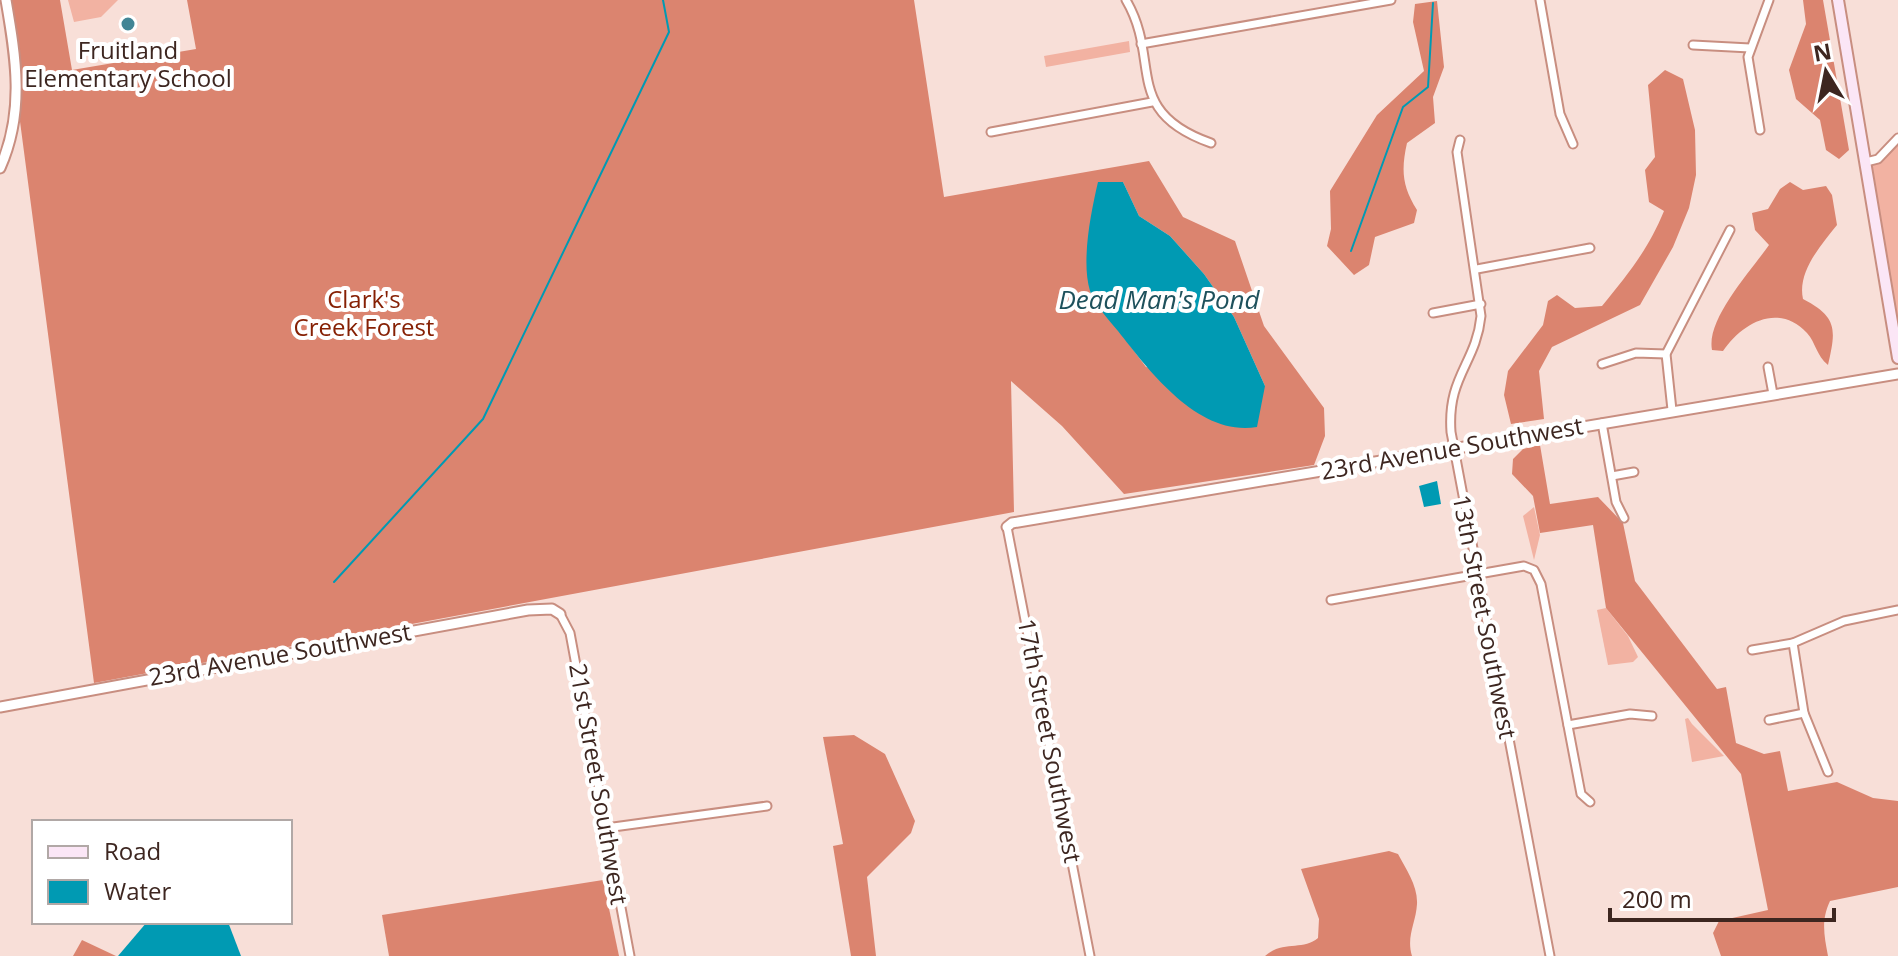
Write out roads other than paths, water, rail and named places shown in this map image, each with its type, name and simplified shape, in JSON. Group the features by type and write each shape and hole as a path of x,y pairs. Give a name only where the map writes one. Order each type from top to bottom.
{"main road":[{"path":"1838,0 1898,358"}],"street":[{"path":"0,168 13,131 18,88 6,0"},
{"path":"1126,0 1141,44 1152,102 1183,130 1211,143"},
{"path":"1141,44 1391,0"},
{"path":"1540,0 1560,114 1573,144"},
{"path":"1760,130 1748,68 1750,48 1769,0"},
{"path":"1693,45 1750,48"},
{"path":"991,132 1152,102"},
{"path":"1866,162 1878,159 1898,138"},
{"name":"13th Street Southwest","path":"1460,140 1459,164 1481,304 1478,338 1459,372 1450,400 1453,450 1550,956"},
{"path":"1672,410 1666,354 1730,230"},
{"path":"1477,269 1590,248"},
{"path":"1433,313 1481,304"},
{"path":"1602,364 1636,353 1666,354"},
{"path":"1768,367 1773,394"},
{"name":"23rd Avenue Southwest","path":"1007,527 1012,523 1898,374"},
{"path":"1602,423 1618,508 1624,518"},
{"path":"1612,476 1634,472"},
{"name":"17th Street Southwest","path":"1007,527 1090,956"},
{"path":"1331,600 1524,566 1538,573 1581,794 1590,802"},
{"name":"23rd Avenue Southwest","path":"0,707 528,610 552,609 560,614"},
{"path":"1752,650 1793,643 1844,621 1898,610"},
{"name":"21st Street Southwest","path":"560,614 570,633 630,956"},
{"path":"1793,643 1804,713 1828,772"},
{"path":"1769,720 1804,713"},
{"path":"1568,725 1630,714 1652,716"},
{"path":"606,828 767,806"}],"water":[{"name":"Dead Man's Pond","path":"1098,182 1123,182 1139,216 1170,236 1204,274 1234,317 1265,386 1257,427 1236,427 1215,422 1196,412 1145,365 1102,312 1090,291 1086,266"},
{"path":"1437,481 1441,504 1424,507 1419,486"},
{"path":"145,924 229,924 241,956 118,956"}],"waterway":[{"path":"334,582 483,419 669,32 663,0"},
{"path":"1351,251 1403,107 1428,87 1433,3"}],"place":[{"name":"Fruitland Elementary School","path":"128,24"}],"park label":[{"name":"Clark's Creek Forest","path":"364,314"}]}
